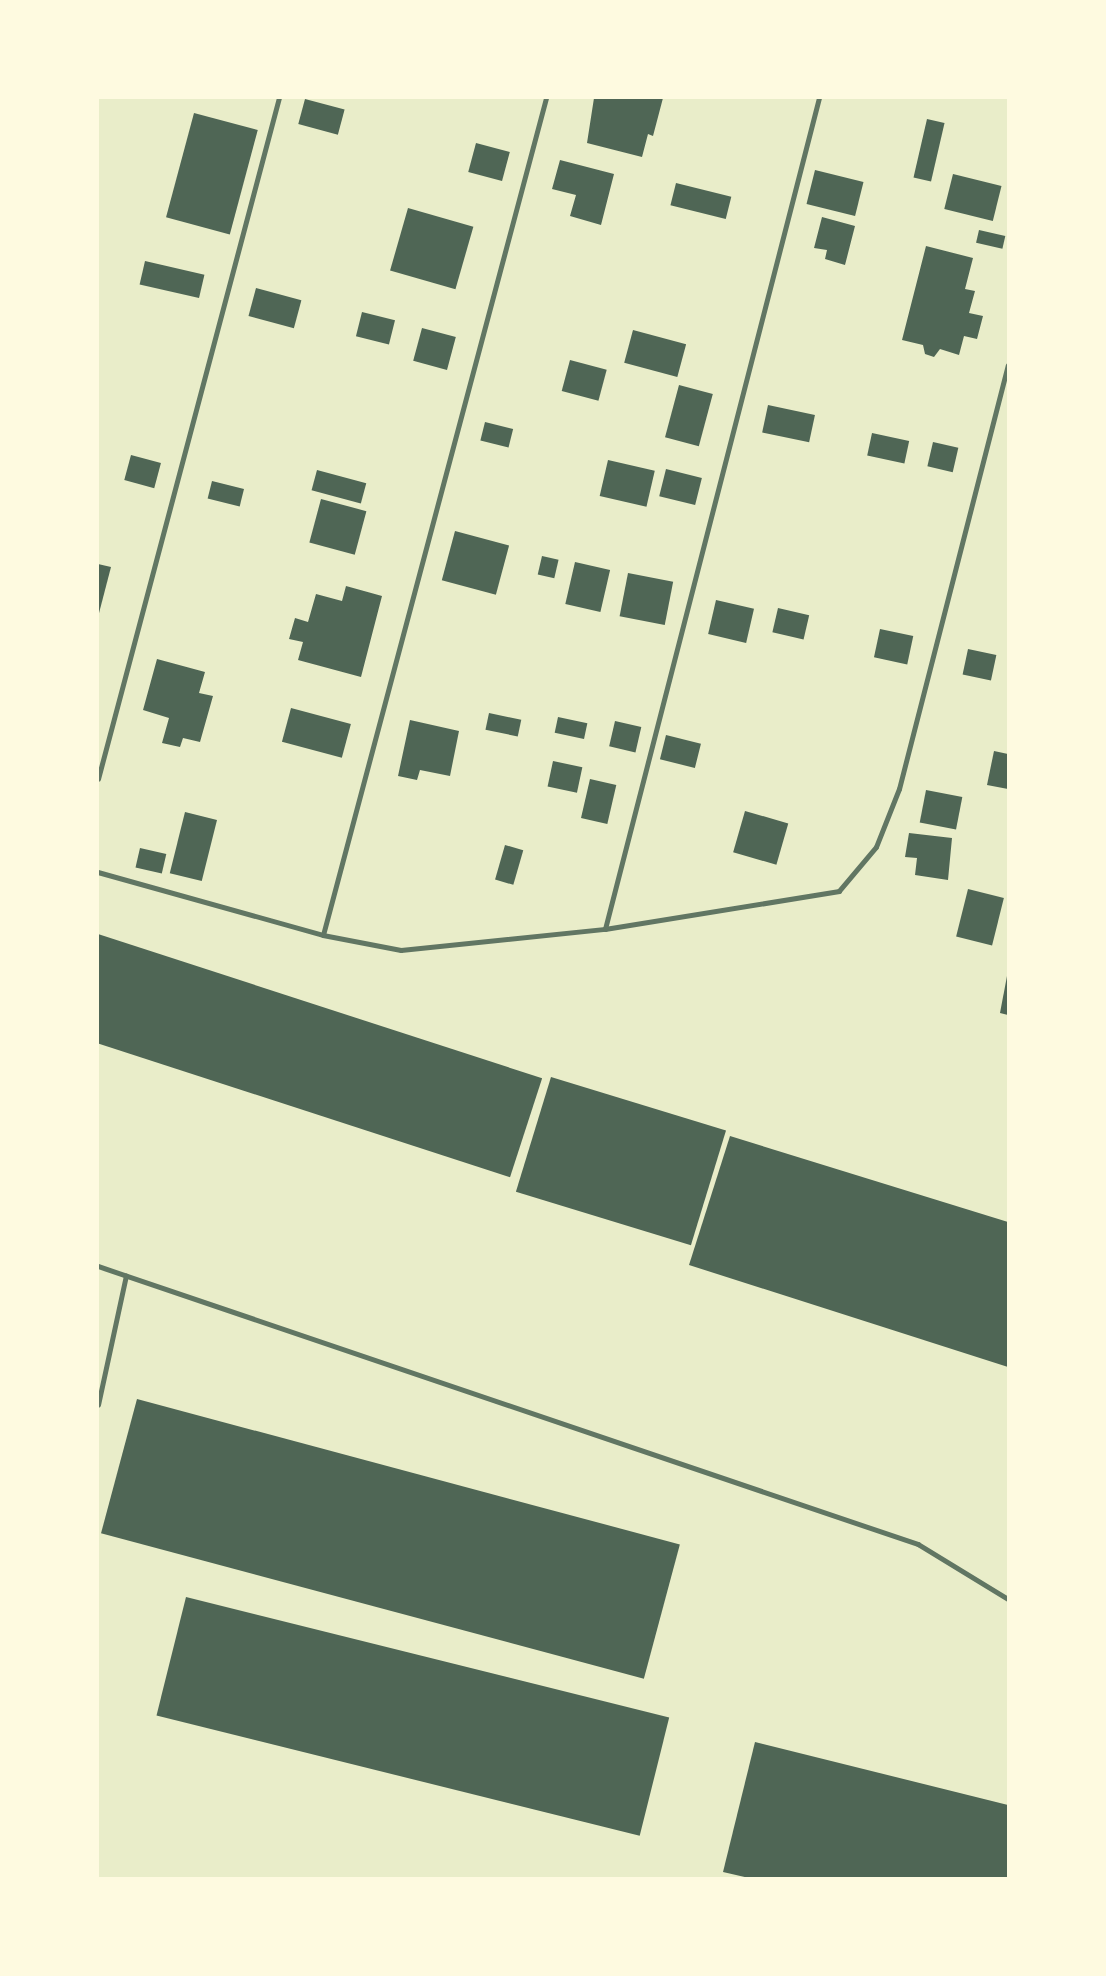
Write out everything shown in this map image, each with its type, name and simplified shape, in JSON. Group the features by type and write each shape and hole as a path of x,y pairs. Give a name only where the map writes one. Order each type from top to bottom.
{"lane":[{"path":"98,779 279,98"},
{"path":"323,935 546,98"},
{"path":"605,929 819,98"},
{"path":"98,872 323,935 401,950 605,929 839,891 876,847 899,789 1008,366"},
{"path":"98,1266 918,1544 1008,1599"},
{"path":"98,1405 126,1276"}],"building":[{"path":"594,98 663,98 653,136 648,134 642,157 587,143"},
{"path":"305,99 345,110 338,135 298,124"},
{"path":"194,113 258,130 230,234 166,217"},
{"path":"927,119 945,123 931,182 914,177"},
{"path":"476,143 510,152 502,181 468,172"},
{"path":"560,160 614,174 601,225 570,216 576,195 552,189"},
{"path":"815,170 864,182 855,216 807,204"},
{"path":"953,174 1002,186 993,221 944,209"},
{"path":"676,183 731,197 726,219 670,205"},
{"path":"408,208 473,227 455,289 390,270"},
{"path":"822,217 855,226 845,265 825,259 827,250 814,248"},
{"path":"979,230 1005,236 1002,249 976,243"},
{"path":"926,246 973,258 965,289 975,291 969,313 983,316 977,339 964,336 959,355 940,349 934,357 925,354 923,345 902,340"},
{"path":"145,261 204,275 199,298 140,284"},
{"path":"256,288 301,300 294,328 248,316"},
{"path":"362,312 395,320 389,344 356,336"},
{"path":"422,328 456,337 447,370 413,361"},
{"path":"633,330 686,344 677,377 624,363"},
{"path":"570,360 607,370 598,401 562,391"},
{"path":"679,385 713,394 699,446 665,437"},
{"path":"768,405 815,415 809,442 762,432"},
{"path":"485,422 513,429 509,447 480,440"},
{"path":"872,433 909,441 904,463 867,455"},
{"path":"933,442 958,448 953,472 927,466"},
{"path":"131,455 161,463 154,488 124,480"},
{"path":"608,460 655,471 646,507 600,496"},
{"path":"666,469 702,478 695,505 659,496"},
{"path":"317,470 366,483 361,503 312,490"},
{"path":"212,481 244,489 240,506 208,498"},
{"path":"321,499 366,511 355,555 309,542"},
{"path":"455,531 509,545 496,595 442,580"},
{"path":"542,556 559,560 554,578 538,575"},
{"path":"575,562 610,570 600,612 565,604"},
{"path":"98,564 111,567 98,617"},
{"path":"628,573 673,582 665,625 620,616"},
{"path":"346,586 382,596 361,677 298,660 303,642 289,639 295,618 308,622 316,594 342,601"},
{"path":"716,600 754,609 746,643 708,634"},
{"path":"778,608 809,615 804,640 772,632"},
{"path":"880,629 913,636 907,664 874,657"},
{"path":"968,649 996,655 991,680 963,674"},
{"path":"157,659 205,672 199,693 213,696 200,742 183,738 180,747 162,743 169,718 143,710"},
{"path":"291,708 351,724 342,758 282,742"},
{"path":"489,713 521,720 518,736 485,730"},
{"path":"558,717 587,723 584,739 555,733"},
{"path":"410,720 459,731 450,776 420,770 417,780 398,776"},
{"path":"615,721 641,727 635,752 609,746"},
{"path":"666,735 701,744 695,768 660,759"},
{"path":"994,751 1008,754 1008,789 987,785"},
{"path":"553,761 582,767 577,793 548,786"},
{"path":"590,779 616,785 607,824 581,818"},
{"path":"926,790 962,797 956,829 920,822"},
{"path":"745,811 788,823 776,865 733,852"},
{"path":"185,812 217,820 202,881 170,873"},
{"path":"909,833 952,838 948,880 915,875 917,858 905,857"},
{"path":"505,845 523,850 513,885 495,880"},
{"path":"140,848 166,854 162,874 136,867"},
{"path":"968,889 1004,898 992,945 956,937"},
{"path":"98,934 542,1078 510,1177 98,1043"},
{"path":"1008,976 1008,1015 1000,1013"},
{"path":"551,1077 726,1131 691,1245 516,1192"},
{"path":"730,1136 1008,1222 1008,1367 689,1265"},
{"path":"137,1399 680,1544 644,1679 101,1533"},
{"path":"186,1597 669,1717 640,1836 156,1715"},
{"path":"755,1742 1008,1805 1008,1878 749,1878 723,1872"}]}
